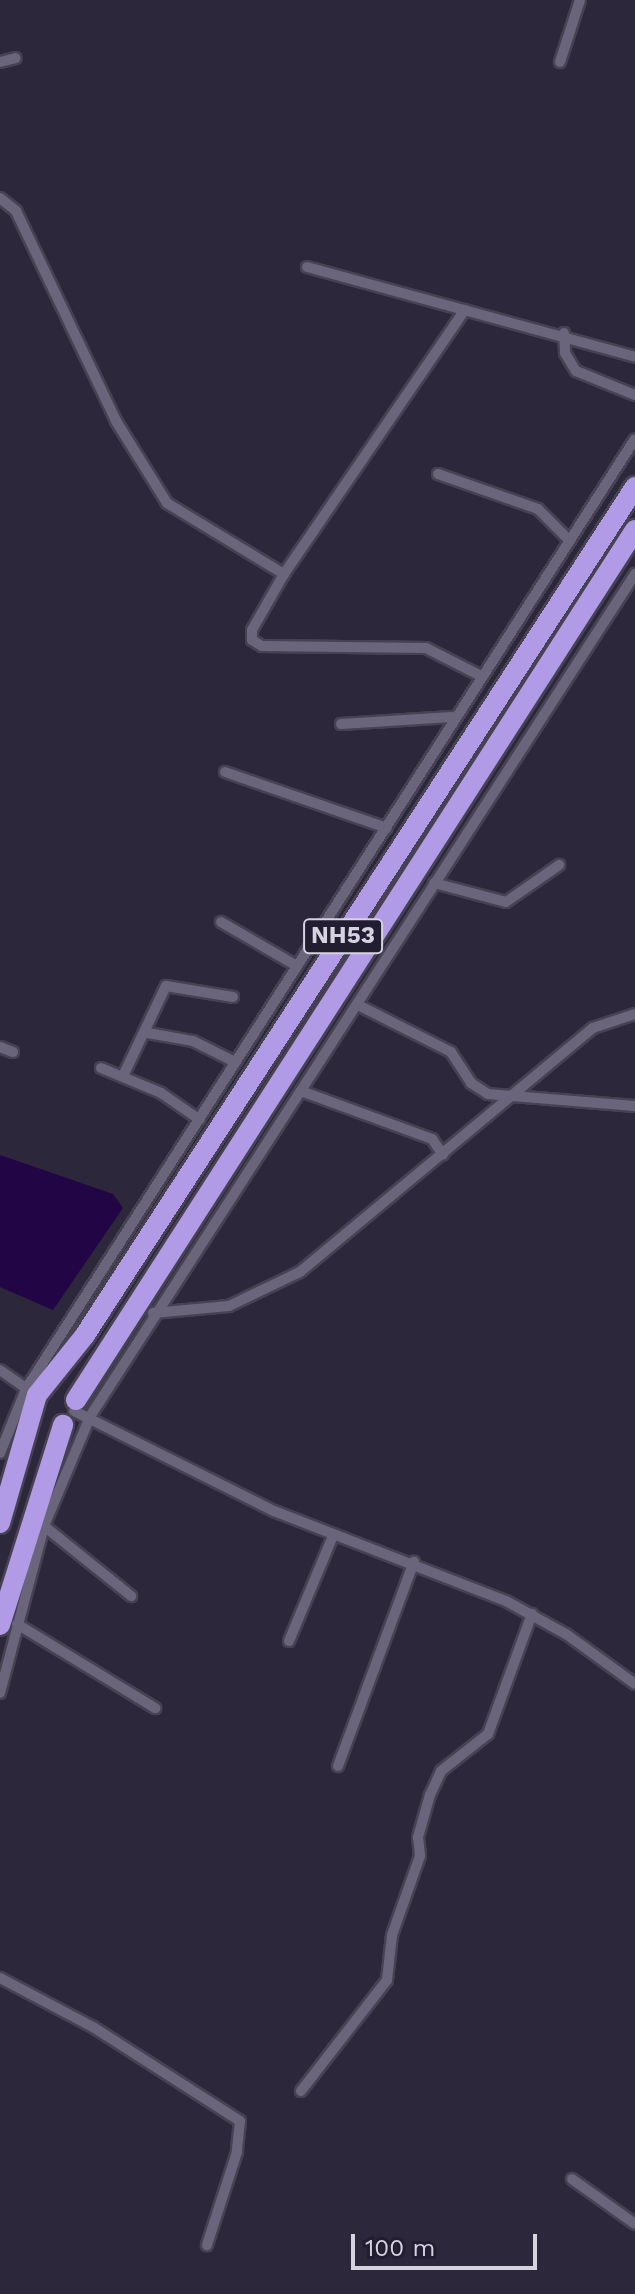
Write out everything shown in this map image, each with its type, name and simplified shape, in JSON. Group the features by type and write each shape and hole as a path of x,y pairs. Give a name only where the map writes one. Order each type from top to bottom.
{"highway":[{"name":"NH53","path":"0,1523 36,1395 635,487"},
{"name":"NH53","path":"8,1625 76,1413 635,530"},
{"path":"66,1388 76,1413 49,1425 36,1395 66,1388"}],"street":[{"path":"560,62 580,0"},
{"path":"0,62 16,58"},
{"path":"0,198 16,211 110,408 167,503 284,574"},
{"path":"307,267 564,333 635,357"},
{"path":"465,310 284,574 252,630 252,640 262,646 426,648 479,675"},
{"path":"564,333 565,353 576,371 635,395"},
{"path":"0,1453 235,1062 387,828 452,717 635,439"},
{"path":"438,474 538,509 568,539"},
{"path":"0,1693 8,1625 44,1526 76,1413 153,1313 301,1091 635,574"},
{"path":"341,724 452,717"},
{"path":"225,772 387,828"},
{"path":"434,883 506,902 559,865"},
{"path":"221,922 297,966"},
{"path":"123,1076 148,1033 161,991 172,983 233,997"},
{"path":"358,1005 451,1052 480,1090 506,1096 635,1106"},
{"path":"153,1313 193,1314 265,1293 358,1230 506,1096 593,1028 635,1014"},
{"path":"148,1033 193,1041 235,1062"},
{"path":"0,1047 13,1052"},
{"path":"101,1068 123,1076 200,1120"},
{"path":"301,1091 432,1139 443,1155"},
{"path":"0,1370 36,1395"},
{"path":"76,1413 333,1536 414,1562 532,1614 635,1684"},
{"path":"44,1526 131,1596"},
{"path":"289,1641 333,1536"},
{"path":"338,1766 414,1562"},
{"path":"301,2091 387,1980 392,1935 420,1856 418,1837 430,1795 441,1771 488,1734 532,1614"},
{"path":"8,1625 155,1708"},
{"path":"0,1978 93,2027 240,2121 237,2152 207,2245"},
{"path":"572,2179 635,2224"}],"shaded area":[{"path":"0,1155 113,1194 123,1208 53,1310 0,1287"}]}
